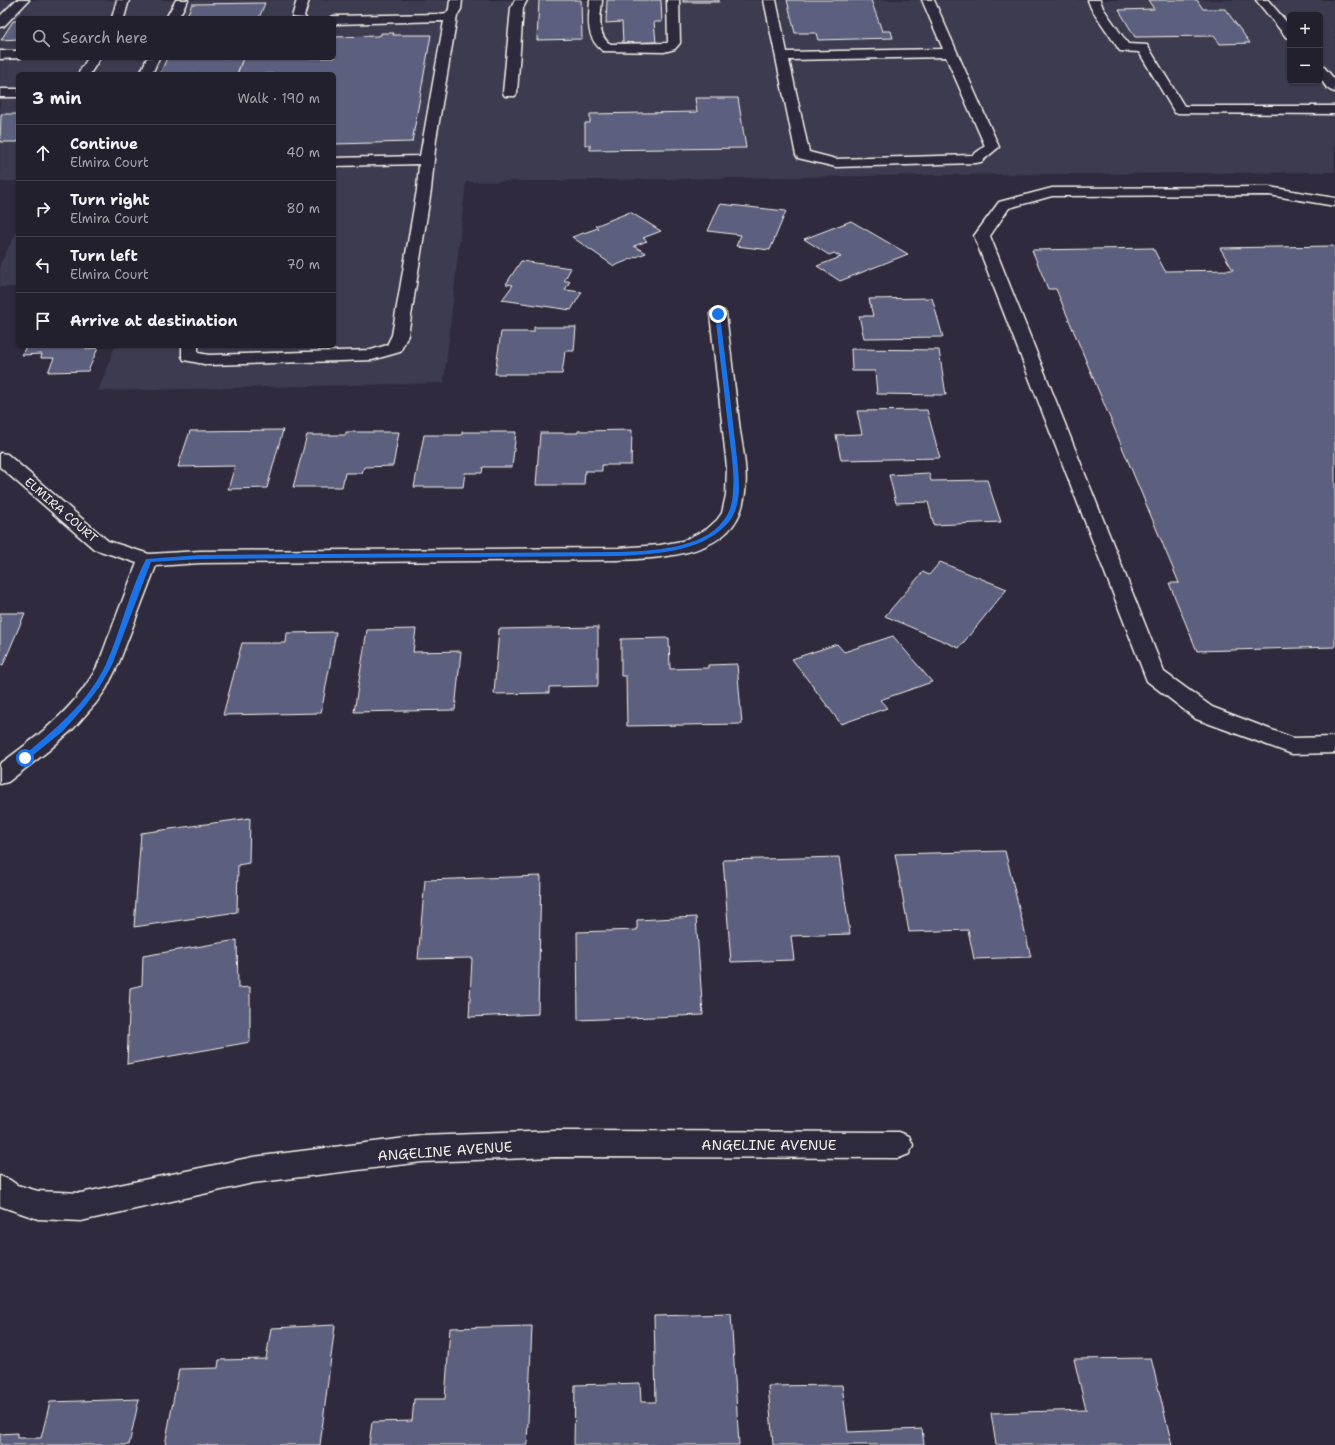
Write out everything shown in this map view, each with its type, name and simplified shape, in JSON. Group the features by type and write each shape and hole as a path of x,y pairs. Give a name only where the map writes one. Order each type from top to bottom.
{"street":[{"path":"0,24 23,0"},
{"path":"119,16 123,0"},
{"path":"173,16 182,0"},
{"path":"298,16 303,0"},
{"path":"190,348 190,356 209,360 372,356 394,348 400,335 424,190 429,139 450,16 455,9 456,0"},
{"path":"510,93 517,8 521,0"},
{"path":"596,0 595,33 601,44 608,48 664,48 671,46 674,43 673,0"},
{"path":"770,0 803,155 836,163 976,159 992,147 928,0"},
{"path":"1094,0 1097,8 1124,48 1143,48 1180,110 1335,110"},
{"path":"1262,0 1287,30"},
{"path":"336,20 438,18 450,16"},
{"path":"782,56 951,53"},
{"path":"0,55 16,55"},
{"path":"85,72 93,60"},
{"path":"147,72 152,60"},
{"path":"1323,74 1335,88"},
{"path":"0,93 16,93"},
{"path":"336,162 427,160"},
{"path":"1335,202 1269,191 1052,192 1004,205 982,236 1155,676 1204,713 1292,746 1335,745"},
{"name":"ELMIRA COURT","path":"1,458 101,545 148,560 208,557 618,554 654,552 681,547 707,538 725,524 733,510 736,490 732,438 718,314"},
{"path":"0,776 25,758 60,729 82,705 97,684 108,665 148,560"},
{"name":"ANGELINE AVENUE","path":"0,1189 9,1196 38,1205 81,1207 254,1170 422,1149 555,1144 899,1145"}],"shaded area":[{"path":"0,0 1335,0 1335,172 935,175 466,182 444,383 98,391 114,348 336,348 336,72 16,72 16,181 0,182"},
{"path":"16,233 16,287 0,287 0,264"}],"building":[{"path":"539,0 581,0 582,39 537,40"},
{"path":"607,0 661,0 662,22 654,22 656,42 623,43 622,22 606,23"},
{"path":"683,0 719,0 719,2 683,2"},
{"path":"787,0 871,0 882,31 891,31 893,38 818,40 816,33 795,33"},
{"path":"1148,0 1197,0 1203,9 1225,9 1250,43 1220,44 1214,36 1135,37 1119,10 1154,9"},
{"path":"265,3 260,16 187,16 192,4"},
{"path":"13,21 16,21 16,39 1,40"},
{"path":"381,33 394,33 393,35 431,35 412,142 336,144 336,72 238,72 242,60 336,60 336,37 381,35"},
{"path":"166,60 242,60 238,72 161,72"},
{"path":"695,98 738,98 746,148 590,150 590,145 585,145 585,123 590,123 590,114 697,112"},
{"path":"1,114 16,114 16,142 0,142"},
{"path":"720,204 786,211 770,250 736,246 741,235 708,231"},
{"path":"630,212 661,231 643,238 647,241 634,246 646,253 614,266 572,237 598,228 595,226"},
{"path":"851,221 908,254 840,281 817,266 841,257 834,253 829,255 804,239"},
{"path":"1333,246 1335,248 1335,647 1197,651 1169,583 1179,583 1056,289 1048,289 1032,250 1153,248 1165,271 1233,270 1220,248"},
{"path":"521,261 571,268 564,281 570,281 565,290 582,292 571,310 502,300 513,285 506,284"},
{"path":"932,298 943,337 864,338 859,316 873,316 869,299"},
{"path":"534,327 576,327 574,351 565,351 562,374 495,374 501,332 534,332"},
{"path":"25,348 98,348 88,371 48,372 54,358 41,358 42,354 22,355"},
{"path":"851,349 939,350 946,395 877,394 875,371 852,371"},
{"path":"927,410 940,458 841,460 836,435 862,434 857,411"},
{"path":"283,430 267,488 228,489 235,466 178,467 190,431"},
{"path":"632,430 631,465 602,465 602,471 585,471 584,485 536,485 540,433 578,433 578,431"},
{"path":"346,432 399,432 393,466 364,467 362,473 345,473 342,487 293,487 307,435 346,435"},
{"path":"462,432 516,432 512,467 483,467 482,473 465,473 463,487 414,487 424,435 462,435"},
{"path":"929,473 931,481 987,480 1001,522 934,525 928,502 896,503 889,475"},
{"path":"940,562 1007,589 959,648 885,616 923,572 929,575"},
{"path":"0,613 25,613 3,665 0,665"},
{"path":"598,627 598,686 549,687 549,693 494,694 499,629"},
{"path":"416,629 413,652 461,651 455,710 354,712 367,630"},
{"path":"336,632 321,713 223,715 242,643 286,643 287,633"},
{"path":"893,636 932,682 880,700 887,708 841,724 792,659 837,644 844,652"},
{"path":"669,638 670,669 708,668 708,665 737,664 742,724 627,726 626,676 621,676 621,639"},
{"path":"250,818 249,863 238,865 237,912 134,927 141,833"},
{"path":"1005,851 1031,957 974,959 968,930 909,932 895,854"},
{"path":"839,857 850,934 791,936 794,960 731,962 723,860"},
{"path":"541,876 538,1014 469,1017 472,958 418,959 425,880"},
{"path":"696,917 703,1015 578,1020 577,932 637,930 637,920"},
{"path":"237,940 238,988 250,987 250,1042 127,1064 130,988 142,985 143,956"},
{"path":"731,1314 739,1445 574,1445 575,1385 640,1383 641,1402 656,1402 654,1316"},
{"path":"335,1325 320,1445 165,1445 179,1369 218,1368 219,1360 266,1359 271,1328"},
{"path":"532,1326 527,1445 369,1445 372,1422 412,1421 414,1399 445,1399 450,1328"},
{"path":"1151,1358 1172,1445 996,1445 991,1413 1086,1410 1074,1359"},
{"path":"842,1385 848,1432 922,1429 924,1445 773,1445 768,1386"},
{"path":"139,1399 129,1445 0,1445 0,1434 17,1433 17,1438 41,1438 50,1402"}],"route":[{"path":"25,758 60,729 82,705 97,684 108,665 148,560 200,557 618,554 654,552 681,547 707,538 725,524 733,510 736,490 732,438 718,314"}]}
